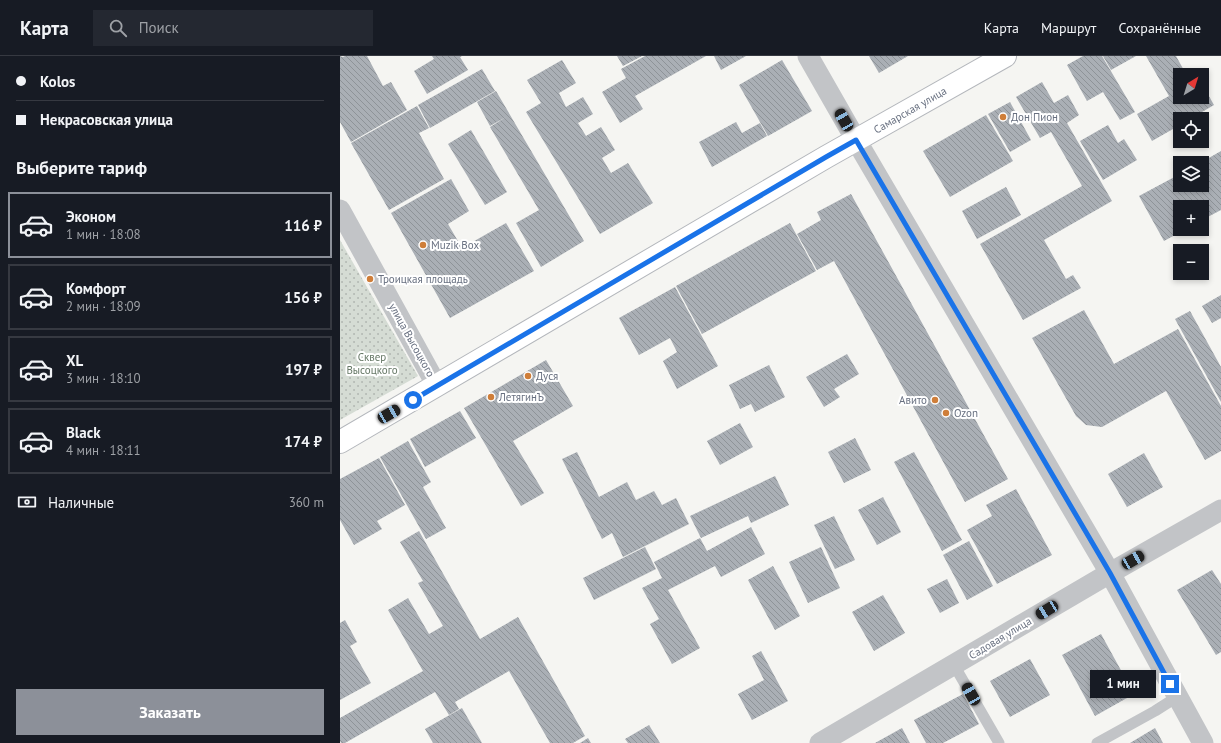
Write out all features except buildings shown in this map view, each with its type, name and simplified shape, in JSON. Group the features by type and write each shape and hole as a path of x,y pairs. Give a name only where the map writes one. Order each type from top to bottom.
{"main road":[{"name":"Самарская улица","path":"340,442 826,157 1005,56"}],"street":[{"path":"808,56 1110,573 1203,743"},
{"name":"улица Высоцкого","path":"340,210 437,386"},
{"name":"Садовая улица","path":"820,743 1110,573 1221,510"}],"lane":[{"path":"954,665 995,742"},
{"path":"1097,743 1177,697"}],"green space":[{"name":"Сквер Высоцкого","path":"340,240 418,376 340,420"}],"place":[{"name":"Дон Пион","path":"1003,117"},
{"name":"Muzik Box","path":"423,245"},
{"name":"Троицкая площадь","path":"370,279"},
{"name":"Дуся","path":"528,376"},
{"name":"ЛетягинЪ","path":"491,397"},
{"name":"Авито","path":"935,400"},
{"name":"Ozon","path":"946,413"}],"route":[{"path":"413,400 856,140 1110,573 1170,684"}]}
